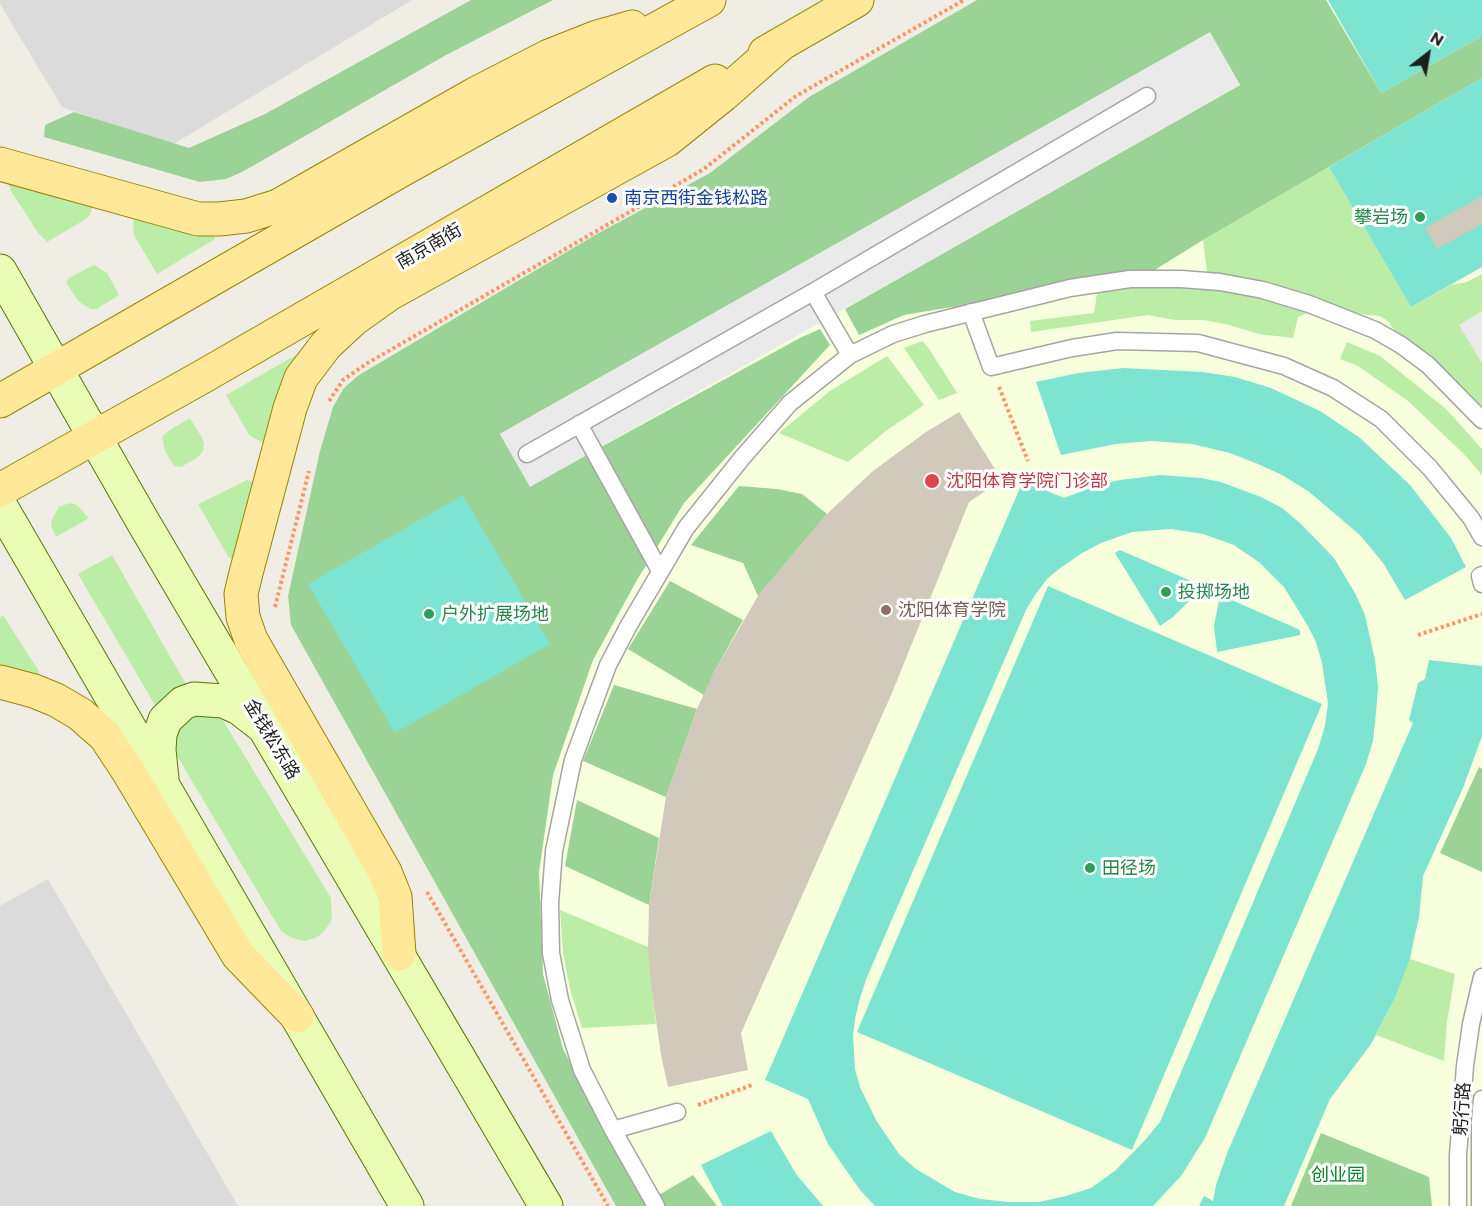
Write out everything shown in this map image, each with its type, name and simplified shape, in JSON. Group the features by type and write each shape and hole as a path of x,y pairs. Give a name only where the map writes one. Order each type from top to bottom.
{"main road":[{"name":"南京南街","path":"0,490 857,0"},
{"path":"0,164 198,219 246,216 279,206 475,94 549,56 597,37 702,4"},
{"path":"0,401 405,168 702,4"},
{"path":"399,954 395,897 385,872 252,640 243,617 241,594 246,573 290,408 301,378 326,345 354,319 389,294 667,140 782,43"},
{"name":"金钱松东路","path":"0,271 94,438 546,1206"},
{"path":"0,505 407,1206"},
{"path":"0,682 56,700 80,714 105,736 238,955 297,1016"},
{"path":"163,787 160,734 165,720 183,702 194,699 223,701 252,716 268,733"}],"lane":[{"path":"527,454 813,292 1147,96"},
{"path":"656,1206 582,1070 560,1000 550,953 550,903 554,851 573,760 608,665 686,528 774,420 802,392 850,355 893,334 971,312 1070,288 1131,279 1203,279 1242,286 1309,304 1376,330 1428,365 1482,420"},
{"path":"813,292 850,355"},
{"path":"971,312 991,367 1072,348 1117,341 1198,343 1284,366 1333,388 1381,419 1430,468 1471,518 1482,537"},
{"path":"579,424 660,571"},
{"path":"1482,575 1480,576 1482,585"},
{"name":"躬行路","path":"1458,1206 1458,1155 1463,1086 1471,1024 1482,977"},
{"name":"躬行路","path":"1475,1205 1482,1099"},
{"path":"613,1130 677,1112"}],"path":[{"path":"328,403 332,393 343,380 366,364 704,169 796,96 964,0"},
{"path":"991,367 1028,460"},
{"path":"274,610 310,466"},
{"path":"1418,635 1482,614"},
{"path":"425,888 608,1206"},
{"path":"677,1112 752,1085"}],"shaded area":[{"path":"0,0 412,0 172,145 62,107 0,4"},
{"name":"沈阳体育学院","path":"1087,0 1482,0 1482,1206 616,1206 291,625 288,596 291,579"},
{"path":"1328,0 1482,0 1482,36 1381,93"},
{"path":"1210,32 1240,85 530,487 500,434"},
{"name":"攀岩场","path":"1482,78 1482,267 1411,307 1329,167"},
{"path":"1482,311 1482,363 1459,325"},
{"path":"1124,368 1203,372 1235,377 1271,388 1320,411 1360,438 1410,485 1451,538 1466,567 1405,600 1383,563 1360,535 1308,491 1258,464 1230,453 1192,444 1152,441 1116,444 1061,455 1036,382 1078,373"},
{"path":"1161,475 1221,482 1261,497 1282,508 1334,558 1365,615 1375,660 1378,687 1376,713 1373,741 1366,764 1205,1138 1181,1176 1153,1206 875,1206 860,1190 828,1144 808,1099 765,1080 1023,481 1064,498 1101,484","holes":["1171,529 1203,534 1234,545 1260,563 1284,587 1308,626 1316,642 1322,663 1328,703 1325,726 1318,749 1160,1122 1116,1170 1091,1188 1039,1202 980,1199 955,1192 916,1169 899,1154 876,1120 860,1087 855,1069 853,1036 855,1019 867,977 1026,610 1047,579 1082,553 1101,543 1132,532"]},
{"name":"户外扩展场地","path":"463,495 550,644 395,733 308,584"},
{"name":"投掷场地","path":"1120,550 1198,584 1189,601 1160,626 1115,553"},
{"name":"田径场","path":"1048,586 1322,704 1132,1150 857,1032"},
{"name":"投掷场地","path":"1220,595 1298,629 1300,635 1217,652 1214,626"},
{"path":"1429,660 1482,666 1482,736 1463,788 1423,876 1419,918 1410,959 1395,998 1371,1044 1330,1099 1284,1206 1199,1206 1204,1196 1213,1201 1228,1151 1413,723 1409,720 1418,683 1425,679"},
{"path":"48,879 238,1206 0,1206 0,906"},
{"path":"771,1131 796,1174 823,1206 723,1206 701,1165"}],"green space":[{"path":"471,0 553,0 446,55 244,171 226,179 200,182 44,137 45,125 74,112 189,148 265,114"},
{"path":"977,0 1326,0 1381,93 1482,36 1482,78 1203,240 1124,289 946,308 904,315 859,335 845,309 1240,85 1210,33 500,434 530,486 800,338 820,329 830,345 684,503 637,580 593,660 553,775 539,872 543,974 563,1049 647,1202 693,1175 717,1206 616,1206 291,625 288,596 320,451 333,407 344,388 359,375 597,234 710,173 809,97"},
{"path":"1329,167 1411,307 1451,285 1467,282 1482,274 1482,312 1460,325 1482,363 1482,410 1380,316 1314,310 1298,317 1293,338 1259,334 1203,320 1175,320 1148,315 1031,332 1030,321 1094,313 1097,293 1156,285 1209,287 1203,240"},
{"path":"11,181 93,202 90,215 47,242 39,234 11,191 9,185"},
{"path":"135,214 214,232 215,239 157,274 134,235"},
{"path":"94,265 107,273 119,295 97,309 91,309 78,301 66,282 69,278"},
{"path":"922,341 957,393 939,400 904,348"},
{"path":"1347,342 1380,356 1446,409 1482,449 1482,475 1463,453 1408,401 1358,366 1340,359"},
{"path":"296,355 301,359 265,444 249,435 226,395"},
{"path":"887,356 924,405 886,431 848,462 779,433 830,391"},
{"path":"190,418 202,438 203,451 197,458 181,467 174,466 165,451 162,437"},
{"path":"247,480 257,483 237,560 229,558 198,504"},
{"path":"739,486 777,489 802,494 827,514 758,596 743,563 691,545"},
{"path":"70,503 77,505 89,518 56,537 51,526 52,519 59,507"},
{"path":"112,555 187,686 155,705 78,574"},
{"path":"670,581 743,620 704,695 628,649"},
{"path":"3,615 40,676 0,668 0,618"},
{"path":"614,685 697,709 666,797 583,761"},
{"path":"189,712 215,715 224,722 331,898 332,919 323,933 315,938 305,941 292,938 281,931 176,754 174,725"},
{"path":"1479,767 1482,769 1482,872 1440,853"},
{"path":"577,800 659,838 649,905 565,866"},
{"path":"560,910 648,947 656,1024 582,1028 570,989 563,953"},
{"path":"1410,959 1455,974 1447,1022 1444,1061 1376,1035 1395,998"},
{"name":"创业园","path":"1321,1133 1429,1177 1432,1206 1291,1206"}],"building":[{"path":"1482,196 1482,224 1437,249 1425,228"},
{"path":"959,412 1002,480 969,502 892,693 741,1033 748,1070 668,1087 650,976 649,905 666,797 697,709 714,672 758,596 827,514 873,471 926,432"}],"place":[{"name":"南京西街金钱松路","path":"612,198"},
{"name":"攀岩场","path":"1420,217"},
{"name":"沈阳体育学院门诊部","path":"932,481"},
{"name":"投掷场地","path":"1166,592"},
{"name":"沈阳体育学院","path":"886,610"},
{"name":"户外扩展场地","path":"429,614"},
{"name":"田径场","path":"1090,868"}]}
